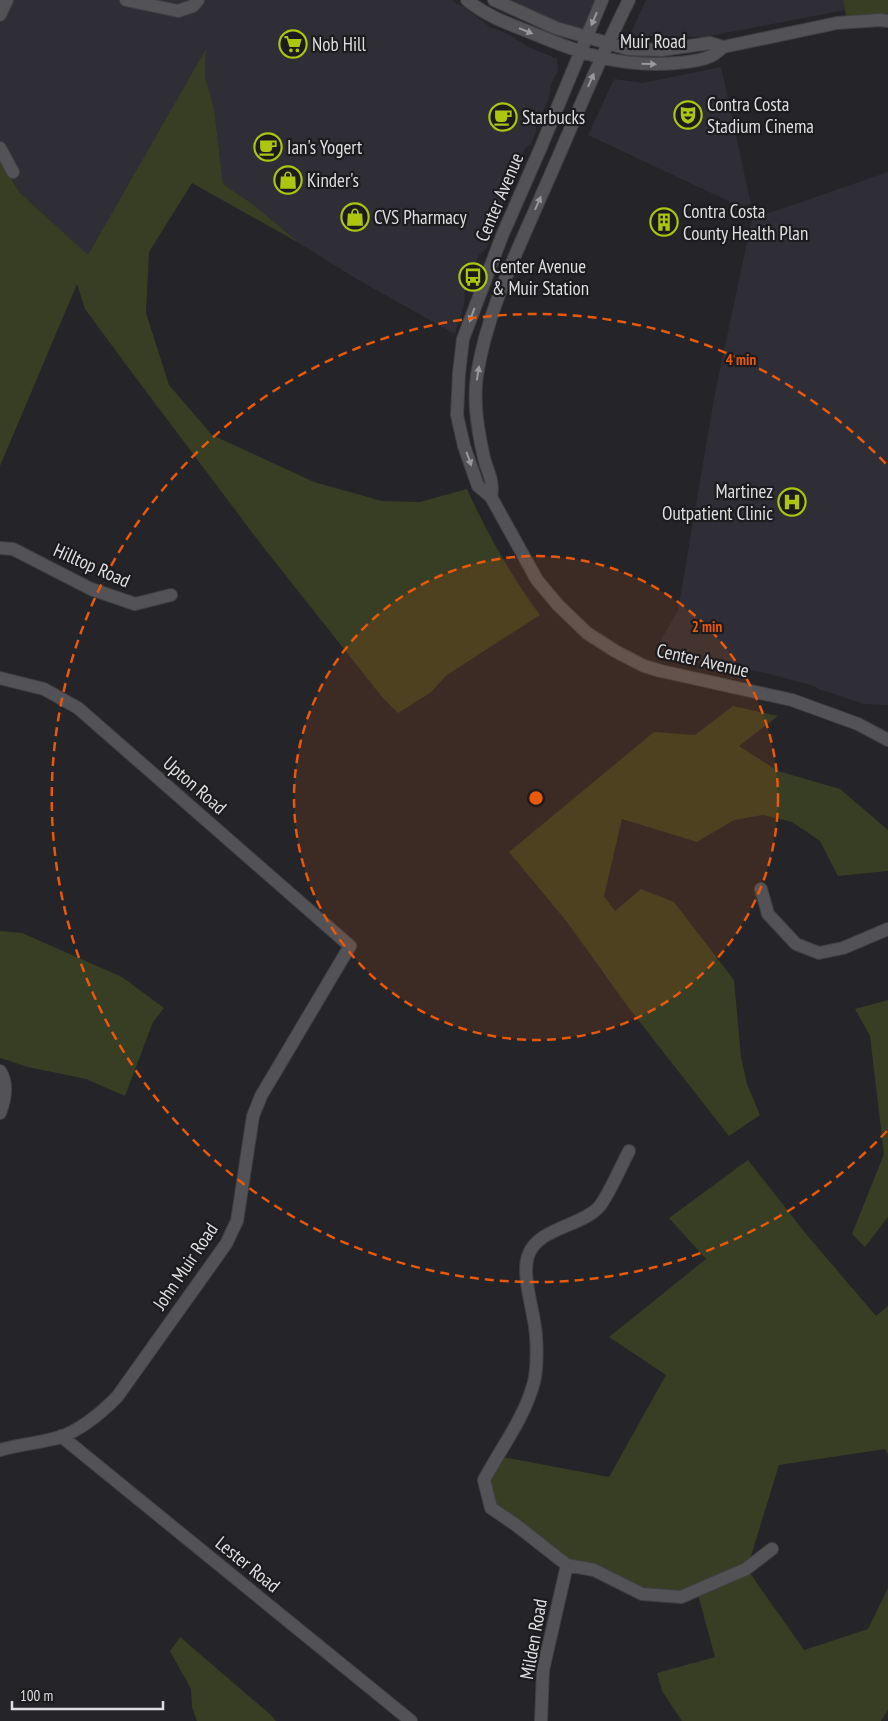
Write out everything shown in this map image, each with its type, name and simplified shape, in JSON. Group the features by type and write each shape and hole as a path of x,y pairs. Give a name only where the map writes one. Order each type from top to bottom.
{"street":[{"path":"0,15 7,0"},
{"path":"126,0 178,12 193,6 198,0"},
{"name":"Muir Road","path":"467,0 475,7 501,21 580,52 600,59 644,64 686,62 712,56 723,47 837,23 888,21"},
{"name":"Muir Road","path":"494,0 556,28 607,44 637,50 661,50 710,43 723,47"},
{"name":"Center Avenue","path":"602,0 542,147 502,236 463,339 457,415 464,446 478,486 491,498 537,580 564,613 588,633 615,651 644,666 660,671 792,700 858,724 888,740"},
{"name":"Center Avenue","path":"491,498 493,484 484,460 475,414 477,377 485,332 519,247 600,59 629,0"},
{"path":"0,148 13,172"},
{"name":"Hilltop Road","path":"0,548 13,549 91,589 135,604 171,595"},
{"name":"Upton Road","path":"0,678 44,689 78,708 350,946"},
{"path":"761,889 768,914 796,944 819,953 843,948 888,929"},
{"name":"John Muir Road","path":"0,1450 17,1444 61,1436 96,1417 117,1397 226,1244 237,1221 253,1116 261,1096 350,946"},
{"path":"0,1071 4,1078 4,1101 0,1113"},
{"path":"629,1151 600,1206 585,1218 552,1230 534,1246 528,1256 526,1273 536,1335 534,1381 519,1420 484,1480 492,1508 567,1565 594,1570 642,1594 681,1597 746,1569 772,1549"},
{"name":"Lester Road","path":"61,1436 411,1721"},
{"name":"Milden Road","path":"541,1721 543,1670 567,1565"}],"shaded area":[{"path":"0,0 452,0 465,7 490,27 557,59 558,71 551,84 549,98 541,116 536,121 536,132 531,144 525,148 505,196 500,217 486,249 479,255 465,290 464,305 455,334 360,281 299,243 254,205 223,184 214,108 205,76 206,50 88,256 19,192 0,159"},
{"path":"494,0 602,0 586,38"},
{"path":"646,0 843,0 845,10 705,37 635,36 631,32"},
{"path":"721,67 751,204 741,207 588,135 614,79 643,83"},
{"name":"Martinez Outpatient Clinic","path":"888,172 888,705 863,704 820,690 814,686 770,674 669,655 655,650 678,610 715,393 752,219"}],"green space":[{"path":"843,0 888,0 888,18 846,16"},
{"path":"206,49 205,76 214,108 223,184 254,205 299,243 192,183 149,252 146,313 169,385 212,435 314,482 382,501 420,502 467,489 500,554 540,615 447,675 430,693 398,713 382,697 260,543 127,366 85,309 77,284 0,466 0,159 19,192 88,255"},
{"path":"733,706 778,716 739,746 778,771 840,789 888,830 888,871 838,876 820,841 792,822 763,815 734,820 697,842 622,819 604,896 615,911 641,889 674,902 734,980 741,1057 747,1084 760,1115 729,1136 628,1007 567,922 509,852 654,732 695,735"},
{"path":"0,931 22,933 122,977 164,1008 153,1022 125,1096 86,1079 28,1067 0,1058"},
{"path":"888,1000 888,1217 865,1247 852,1234 884,1154 870,1036 855,1009"},
{"path":"748,1160 806,1234 876,1316 888,1306 888,1455 885,1449 779,1465 747,1569 804,1650 868,1629 888,1588 888,1710 881,1721 682,1721 662,1691 657,1673 715,1657 697,1591 642,1594 567,1565 491,1508 484,1480 497,1456 609,1477 666,1375 609,1337 706,1259 669,1218"},
{"path":"180,1637 276,1721 197,1721 192,1707 191,1689 170,1651"}],"place":[{"name":"Nob Hill","path":"293,44"},
{"name":"Contra Costa Stadium Cinema","path":"688,115"},
{"name":"Starbucks","path":"503,117"},
{"name":"Ian's Yogert","path":"268,147"},
{"name":"Kinder's","path":"288,180"},
{"name":"CVS Pharmacy","path":"355,217"},
{"name":"Contra Costa County Health Plan","path":"664,222"},
{"name":"Center Avenue & Muir Station","path":"473,277"},
{"name":"Martinez Outpatient Clinic","path":"792,502"}]}
